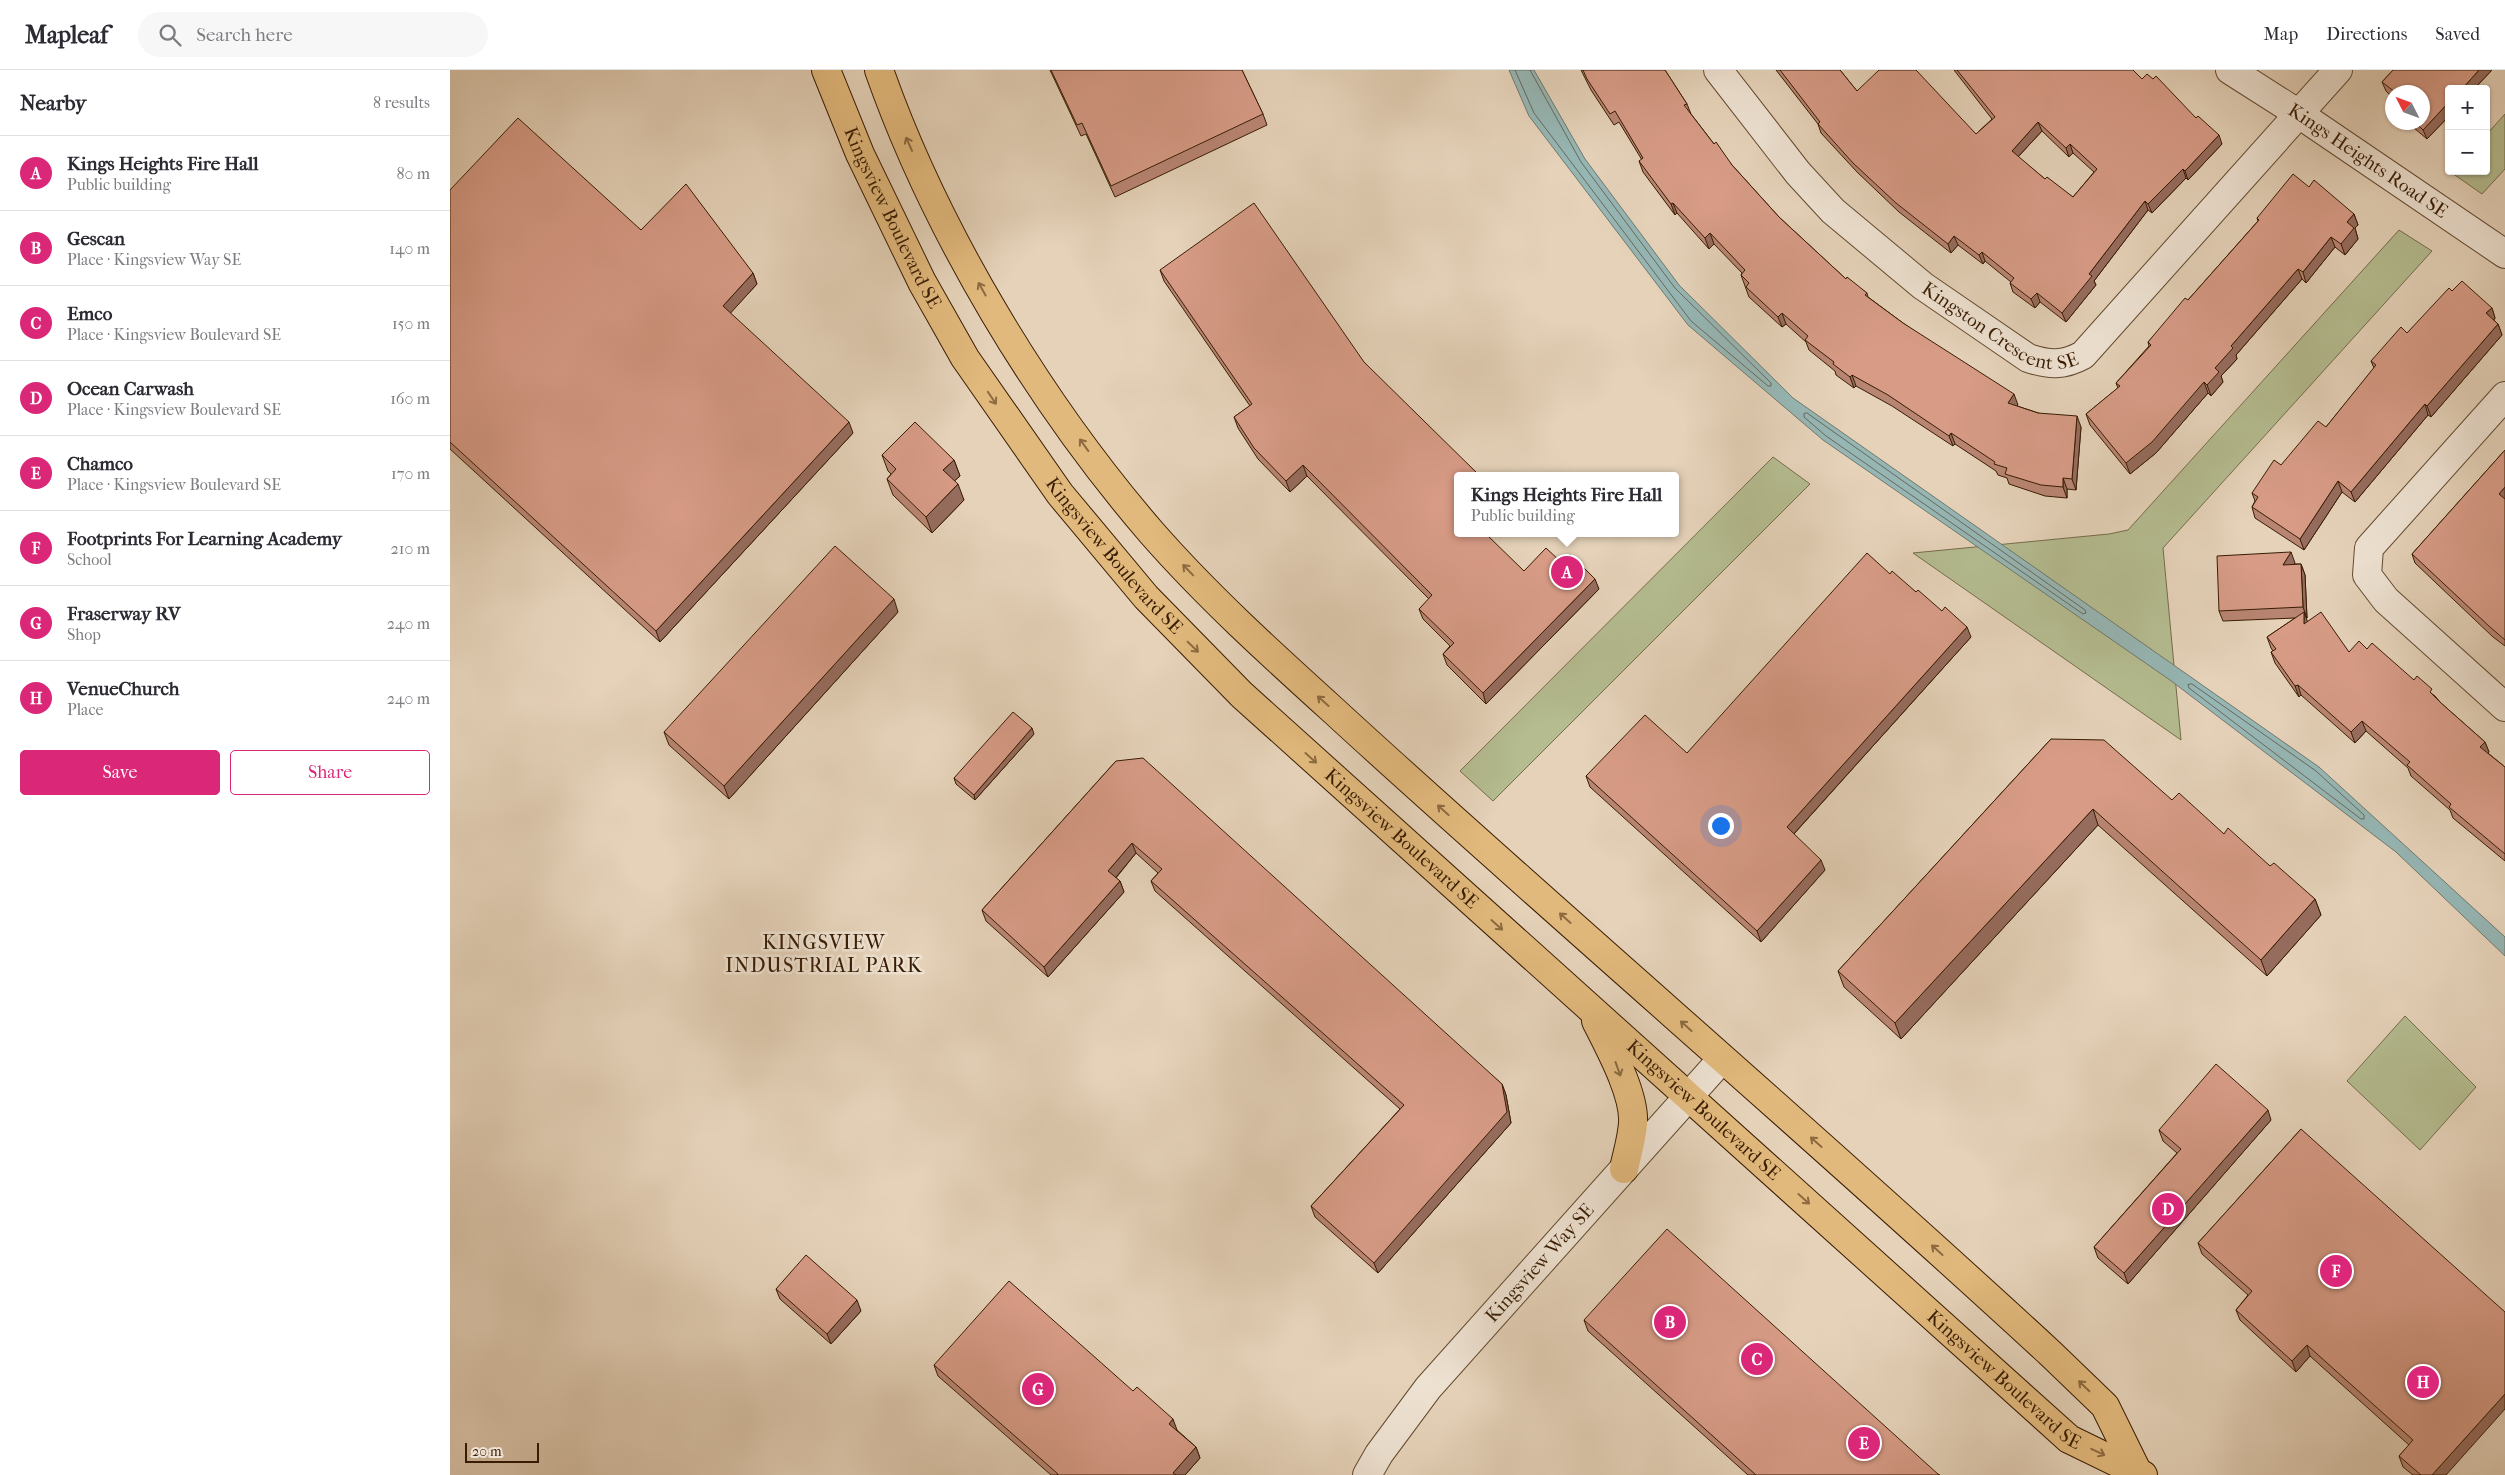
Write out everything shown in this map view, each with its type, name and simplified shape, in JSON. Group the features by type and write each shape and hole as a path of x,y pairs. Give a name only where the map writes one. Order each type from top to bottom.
{"main road":[{"name":"Kingsview Boulevard SE","path":"826,70 860,154 922,282 965,358 1060,494 1100,544 1176,631 1242,695 2069,1438 2140,1473"},
{"name":"Kingsview Boulevard SE","path":"878,70 930,191 1006,332 1047,394 1112,484 1153,534 1275,658 1974,1282 2106,1406 2140,1473"},
{"path":"1590,1009 1616,1061 1628,1095 1633,1122 1624,1169"}],"street":[{"name":"Kingston Crescent SE","path":"1718,70 1792,165 1833,211 1923,286 2028,358 2044,364 2058,365 2082,356 2338,70"},
{"name":"Kings Heights Road SE","path":"2230,70 2299,114 2505,254"},
{"path":"2505,396 2368,548 2368,575 2386,600 2505,707"},
{"name":"Kingsview Way SE","path":"1367,1475 1379,1454 1428,1388 1722,1059"}],"green space":[{"path":"2505,114 2505,169 2482,194 2455,175 2490,175 2490,131"},
{"path":"2399,230 2432,251 2163,548 2181,740 1913,553 2109,534 2128,530"},
{"path":"1773,457 1810,484 1493,801 1460,771"},
{"path":"2405,1016 2476,1087 2420,1150 2347,1081"}],"water":[{"path":"1509,70 1534,70 1585,159 1679,285 1793,398 2319,767 2505,937 2505,956 2396,852 2170,680 1823,440 1688,325 1529,116"}],"building":[{"path":"1051,70 1242,70 1263,114 1111,186 1082,123 1077,125"},
{"path":"1583,70 1665,70 1687,104 1684,105 1714,144 1716,142 1732,165 1779,217 1846,279 1847,277 1867,293 1865,295 1903,323 2014,394 2008,403 2038,413 2077,416 2072,479 2063,478 2063,487 2041,485 2005,474 2007,468 1994,464 1995,462 1951,433 1949,436 1888,395 1852,375 1850,377 1833,364 1834,362 1805,340 1808,336 1782,313 1778,317 1746,287 1749,283 1741,275 1745,270 1710,233 1705,238 1673,203 1671,204 1639,161 1643,158 1615,111 1610,114"},
{"path":"1780,70 1840,70 1857,91 1879,70 1916,70 1976,134 1995,117 1957,70 2133,70 2142,79 2147,74 2153,79 2156,76 2196,118 2198,116 2219,135 2185,171 2183,169 2148,204 2145,201 2089,274 2092,276 2062,313 2037,293 2031,299 2010,283 2014,278 1982,252 1979,255 1954,236 1948,244 1896,203 1853,163 1818,124 1820,122","holes":["2038,122 2066,148 2070,144 2097,169 2073,197 2047,177 2045,179 2012,151"]},
{"path":"2393,70 2479,70 2466,85 2445,85 2445,106 2430,122 2430,85 2386,85 2382,82"},
{"path":"518,118 641,230 686,184 753,273 723,306 849,422 656,631 450,442 450,190"},
{"path":"2293,174 2309,187 2314,180 2354,214 2347,222 2354,228 2341,244 2331,237 2303,272 2298,269 2231,346 2233,348 2215,368 2219,372 2207,385 2204,382 2152,442 2126,463 2086,414 2120,386 2116,383 2151,345 2148,342 2185,298 2188,300 2259,220 2257,218"},
{"path":"1254,203 1364,362 1476,472 1454,472 1454,537 1489,537 1524,571 1546,548 1561,562 1570,554 1595,579 1483,693 1443,654 1454,643 1419,609 1432,595 1303,465 1286,481 1254,448 1234,417 1252,404 1160,270"},
{"path":"2462,281 2492,308 2486,313 2498,324 2427,406 2425,404 2351,492 2338,481 2300,539 2252,507 2258,497 2252,493 2274,460 2281,465 2318,421 2326,427 2376,365 2371,361 2401,327 2407,333 2449,288 2452,291"},
{"path":"915,422 954,460 943,470 958,484 926,517 887,479 896,469 882,455"},
{"path":"2505,450 2505,487 2499,494 2505,499 2505,640 2412,554"},
{"path":"835,546 894,599 724,786 664,732"},
{"path":"2291,552 2283,565 2301,564 2303,607 2219,611 2217,556"},
{"path":"1867,553 1890,574 1892,571 1942,611 1945,607 1967,627 1787,827 1821,860 1757,931 1586,776 1645,715 1687,753"},
{"path":"2304,612 2304,624 2321,612 2349,652 2359,641 2367,649 2372,643 2414,680 2417,676 2432,689 2430,692 2441,703 2485,742 2480,747 2505,767 2505,854 2449,807 2451,804 2407,765 2410,762 2362,721 2351,732 2298,685 2295,686 2271,652 2276,649 2267,637"},
{"path":"1013,712 1032,728 974,795 954,778"},
{"path":"2051,739 2104,740 2172,800 2179,793 2224,834 2228,828 2270,866 2274,863 2315,899 2261,960 2093,809 1895,1023 1838,971"},
{"path":"1143,758 1502,1084 1507,1112 1374,1263 1311,1206 1404,1105 1151,881 1162,869 1132,843 1108,871 1120,881 1044,967 982,910 1116,761"},
{"path":"2216,1064 2268,1110 2124,1273 2094,1247 2181,1149 2159,1130"},
{"path":"2301,1129 2505,1312 2505,1394 2432,1475 2421,1475 2399,1456 2413,1440 2307,1345 2292,1361 2236,1310 2252,1291 2198,1243"},
{"path":"1667,1229 1939,1475 1756,1475 1584,1320"},
{"path":"806,1255 857,1300 827,1334 776,1289"},
{"path":"1009,1281 1133,1391 1137,1387 1173,1419 1169,1424 1196,1447 1173,1473 1176,1475 1057,1475 934,1365"}],"place":[{"name":"Kings Heights Fire Hall","path":"1567,572"},
{"name":"Ocean Carwash","path":"2168,1209"},
{"name":"Footprints For Learning Academy","path":"2336,1271"},
{"name":"Gescan","path":"1670,1322"},
{"name":"Emco","path":"1757,1359"},
{"name":"VenueChurch","path":"2423,1382"},
{"name":"Fraserway RV","path":"1038,1389"},
{"name":"Chamco","path":"1864,1443"}],"district":[{"name":"KINGSVIEW INDUSTRIAL PARK","path":"824,954"}]}
